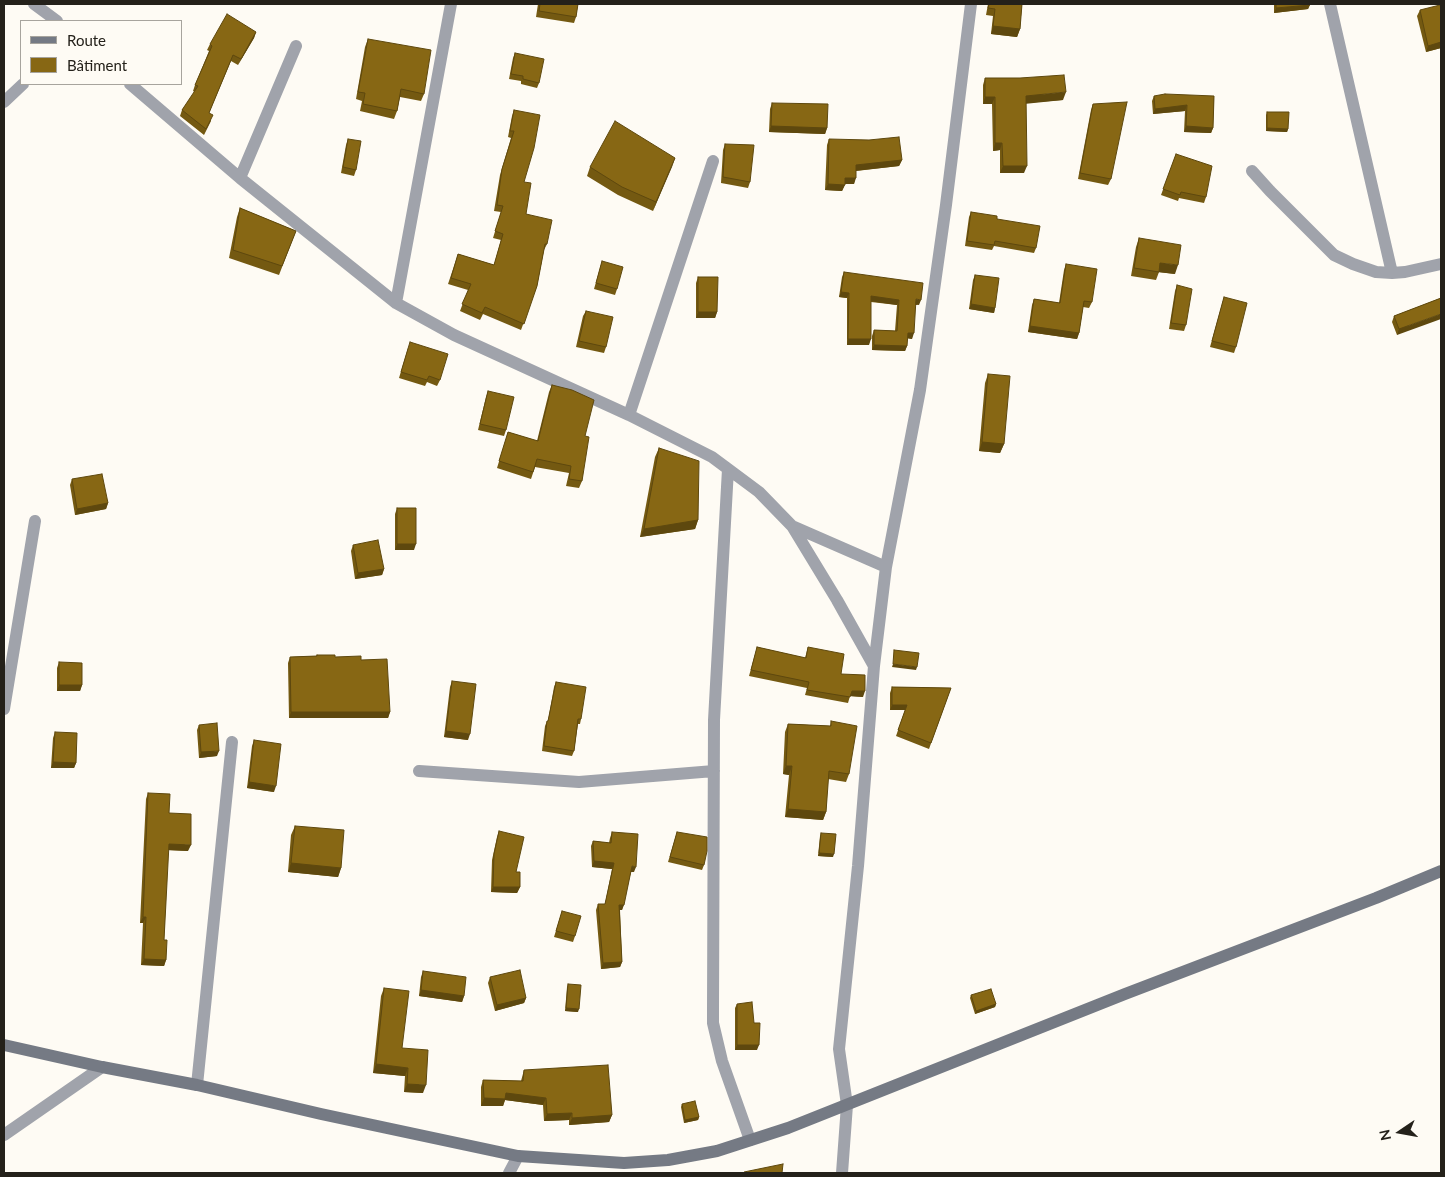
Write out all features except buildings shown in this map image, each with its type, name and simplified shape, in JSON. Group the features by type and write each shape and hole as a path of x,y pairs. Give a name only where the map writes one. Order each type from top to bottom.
{"main road":[{"path":"4,1045 102,1067 197,1085 321,1114 518,1156 624,1163 668,1160 717,1151 788,1128 1125,994 1441,872"}],"street":[{"path":"34,4 56,20"},
{"path":"396,303 452,4"},
{"path":"842,1173 847,1105 839,1049 858,866 874,666 886,567 920,390 946,206 971,4"},
{"path":"1330,4 1392,273"},
{"path":"240,178 296,46"},
{"path":"4,102 22,85"},
{"path":"131,85 178,127 396,303 454,335 630,415 712,457 759,492 792,526 874,666"},
{"path":"630,415 713,161"},
{"path":"1252,171 1334,255 1376,272 1405,272 1441,264"},
{"path":"728,469 714,720 713,1023 722,1061 750,1140"},
{"path":"4,709 35,521"},
{"path":"792,526 886,567"},
{"path":"197,1085 232,742"},
{"path":"419,771 579,782 714,771"},
{"path":"4,1135 102,1067"},
{"path":"509,1173 518,1156"}]}
